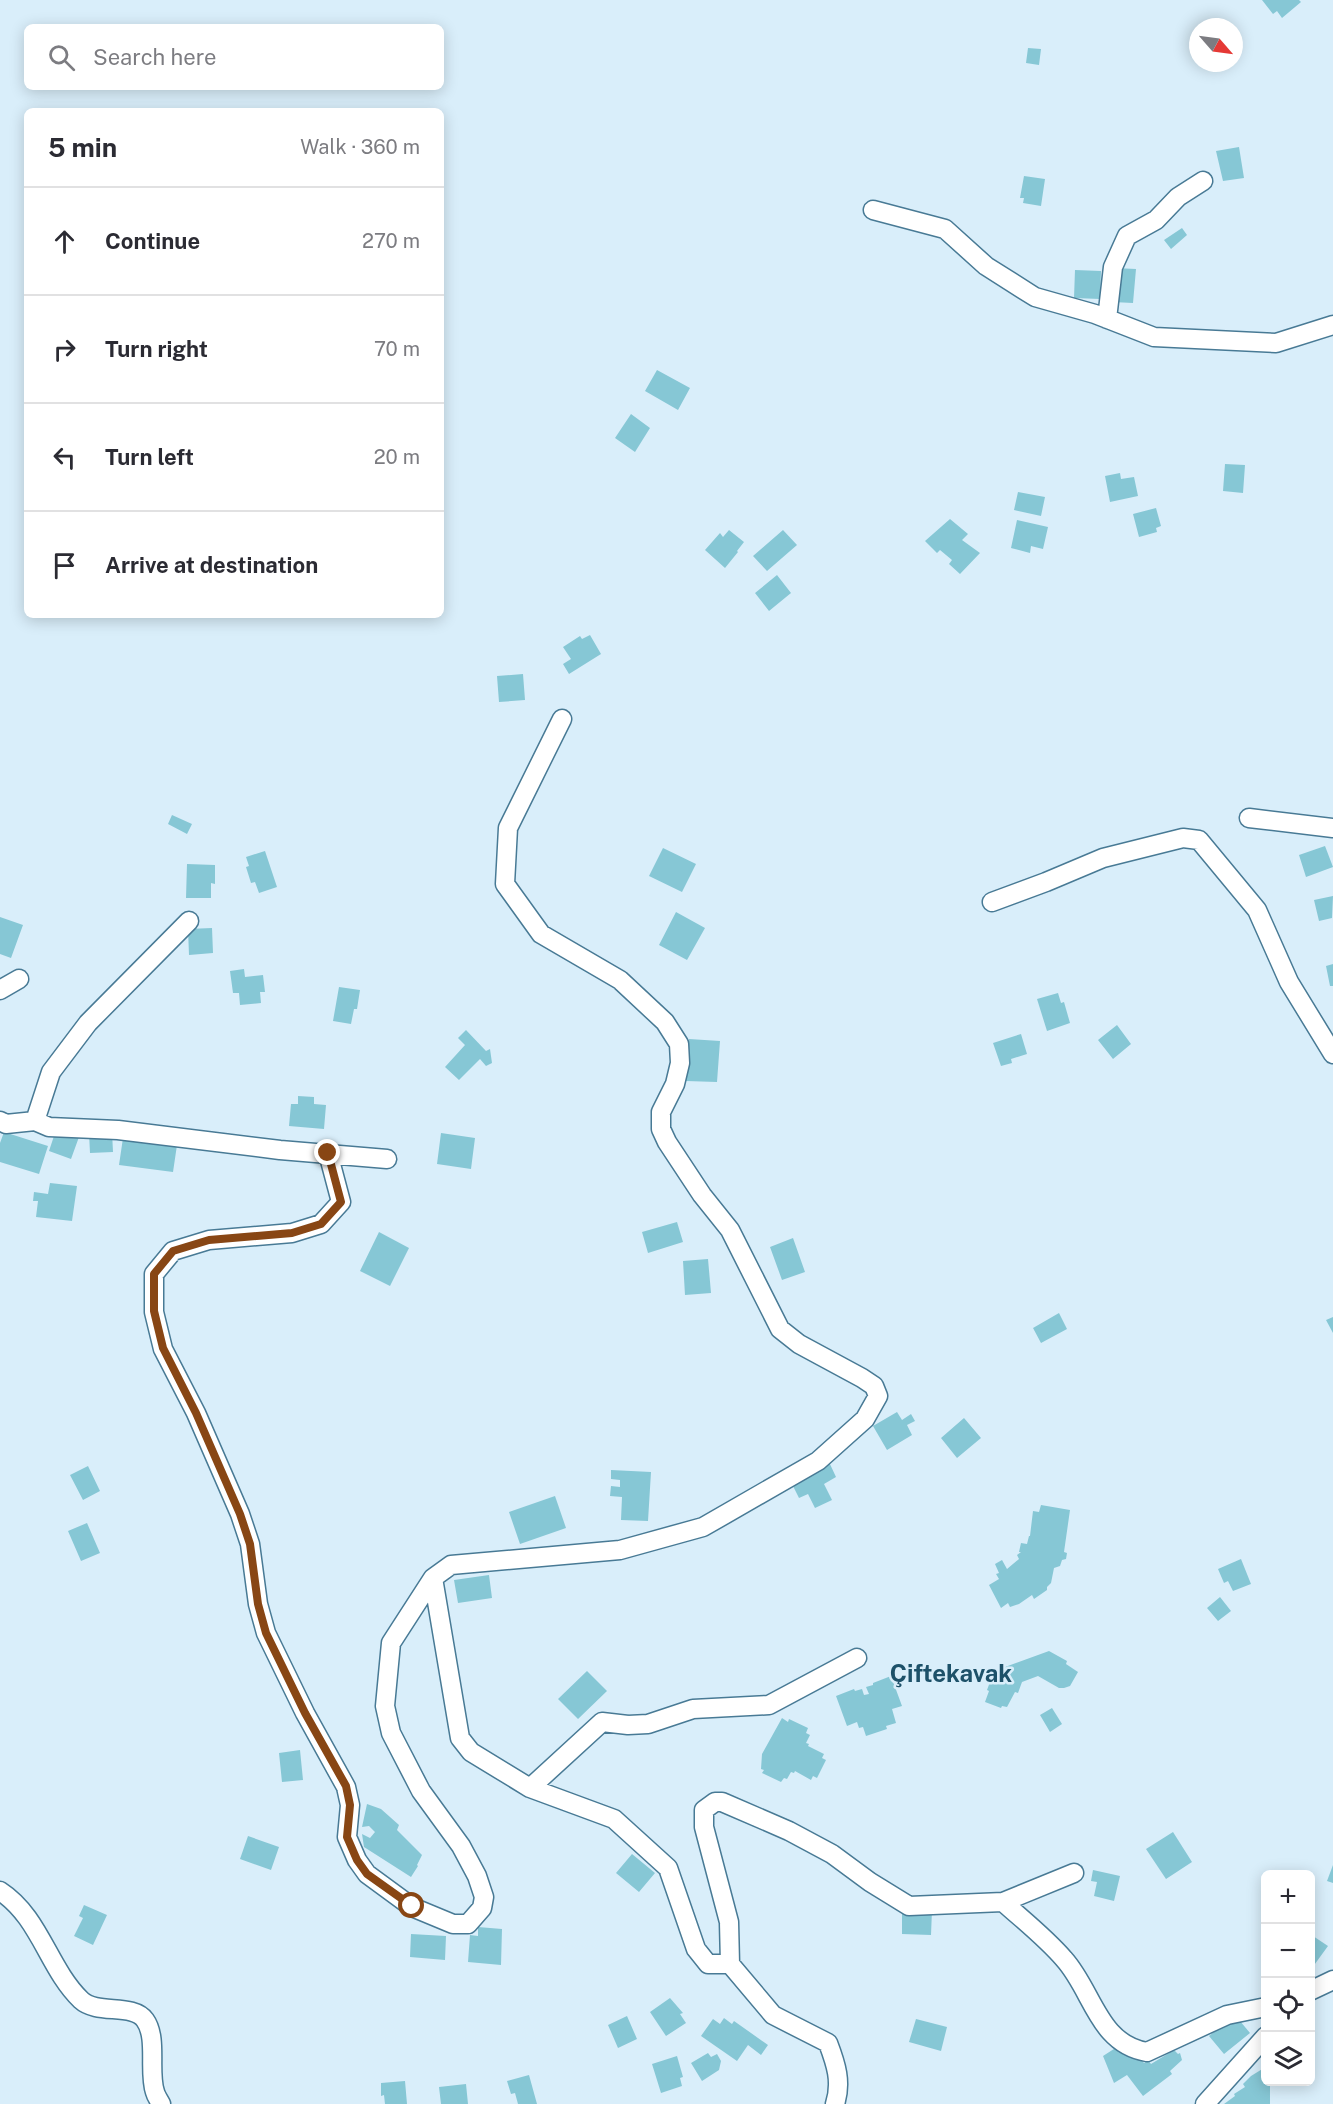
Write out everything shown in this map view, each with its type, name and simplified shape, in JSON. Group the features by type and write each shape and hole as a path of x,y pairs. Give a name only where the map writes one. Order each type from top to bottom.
{"street":[{"path":"1107,319 1113,267 1127,236 1156,220 1178,197 1203,181"},
{"path":"873,210 945,229 986,266 1035,297 1107,319 1154,337 1276,344 1333,325"},
{"path":"328,1153 341,1202 321,1224 292,1233 209,1240 173,1251 154,1274 154,1311 163,1348 196,1413 240,1514 250,1544 258,1604 266,1633 305,1713 346,1786 350,1805 347,1837 357,1860 367,1874 412,1906 453,1924 468,1924 482,1908 483,1897 477,1875 461,1846 421,1791 391,1733 385,1706 391,1643 433,1578 451,1565 620,1550 702,1527 818,1461 865,1419 878,1396 874,1386 862,1377 798,1344 780,1329 730,1230 702,1195 667,1142 661,1129 661,1112 675,1084 680,1063 679,1044 665,1022 620,980 541,934 505,884 508,828 562,719"},
{"path":"1249,818 1333,828"},
{"path":"992,902 1103,858 1183,838 1199,840 1257,910 1288,982 1333,1054"},
{"path":"35,1121 51,1072 88,1023 189,921"},
{"path":"0,990 18,979"},
{"path":"0,1121 6,1124 35,1121 49,1127 118,1130 280,1150 387,1160"},
{"path":"433,1578 460,1738 471,1752 530,1788 614,1819 668,1868 696,1949 708,1964 730,1964"},
{"path":"530,1788 602,1722 628,1725 648,1724 693,1709 769,1705 857,1658"},
{"path":"835,2104 839,2092 837,2066 828,2043 773,2015 730,1964 729,1922 704,1827 704,1810 715,1802 722,1802 789,1831 832,1854 870,1882 909,1906 1003,1902 1074,1873"},
{"path":"0,1891 28,1916 57,1970 83,2002 97,2008 135,2013 145,2019 151,2035 154,2091 161,2104"},
{"path":"1003,1902 1065,1960 1109,2033 1136,2050 1147,2052 1227,2015 1261,2008"},
{"path":"1315,1989 1333,1980"},
{"path":"1205,2104 1261,2042"}],"building":[{"path":"1262,0 1299,0 1301,2 1282,18 1277,11 1273,14"},
{"path":"1028,48 1041,49 1039,65 1026,63"},
{"path":"1239,147 1244,178 1223,181 1216,151"},
{"path":"1024,176 1045,179 1041,206 1023,203 1024,198 1020,198"},
{"path":"1182,228 1187,235 1171,249 1164,240"},
{"path":"1115,268 1136,269 1133,303 1113,302"},
{"path":"1075,270 1101,271 1100,299 1074,298"},
{"path":"657,370 690,388 678,410 645,391"},
{"path":"631,414 650,428 635,452 615,438"},
{"path":"1225,464 1245,465 1243,493 1223,491"},
{"path":"1120,473 1121,479 1134,477 1138,496 1110,502 1105,476"},
{"path":"1018,492 1045,497 1041,516 1014,510"},
{"path":"1156,508 1161,526 1156,528 1157,532 1139,537 1133,514"},
{"path":"950,519 968,534 962,540 980,553 960,574 949,564 952,560 940,550 937,553 925,541"},
{"path":"1017,520 1048,527 1043,549 1031,546 1030,553 1011,548"},
{"path":"729,530 744,542 725,568 705,550 720,533 723,537"},
{"path":"783,530 797,545 767,571 753,556"},
{"path":"777,575 791,593 769,611 755,593"},
{"path":"590,635 601,654 569,674 563,664 571,659 563,647 580,636 582,639"},
{"path":"523,674 525,700 499,702 497,676"},
{"path":"172,815 192,824 187,834 168,824"},
{"path":"1325,846 1333,867 1306,877 1299,855"},
{"path":"663,848 696,864 682,892 649,876"},
{"path":"265,851 277,887 259,893 255,882 251,883 246,867 249,866 246,857"},
{"path":"187,864 215,865 215,884 211,883 211,898 186,898"},
{"path":"1333,896 1332,918 1319,921 1314,900"},
{"path":"676,912 705,928 687,960 659,945"},
{"path":"0,917 23,925 11,958 0,954"},
{"path":"212,928 213,953 189,955 188,929"},
{"path":"1333,964 1333,986 1330,986 1326,966"},
{"path":"244,969 245,977 263,975 265,992 260,992 261,1003 240,1005 239,993 233,993 230,971"},
{"path":"339,987 360,990 357,1009 354,1009 351,1024 333,1021"},
{"path":"1058,993 1061,1003 1064,1002 1070,1023 1047,1031 1037,999"},
{"path":"1117,1025 1131,1044 1113,1059 1098,1040"},
{"path":"466,1030 486,1051 490,1049 492,1063 486,1066 480,1059 459,1080 445,1067 465,1045 458,1038"},
{"path":"1021,1034 1027,1054 1011,1059 1012,1063 1001,1066 993,1043"},
{"path":"689,1039 720,1041 717,1082 686,1081"},
{"path":"298,1096 314,1097 314,1104 326,1105 324,1129 289,1126 291,1104 298,1104"},
{"path":"4,1132 48,1146 39,1174 0,1162 0,1143"},
{"path":"63,1132 79,1137 71,1159 49,1151 55,1133"},
{"path":"112,1132 113,1152 90,1153 89,1133"},
{"path":"441,1133 475,1138 471,1169 437,1164"},
{"path":"123,1138 177,1145 173,1172 119,1165"},
{"path":"50,1183 77,1186 72,1221 36,1217 38,1201 33,1201 34,1192 48,1194"},
{"path":"677,1222 683,1242 648,1253 642,1232"},
{"path":"379,1232 409,1248 390,1286 360,1271"},
{"path":"793,1238 805,1272 782,1280 770,1247"},
{"path":"708,1259 711,1293 685,1295 683,1261"},
{"path":"1059,1313 1067,1329 1041,1343 1033,1328"},
{"path":"1333,1317 1333,1333 1326,1320"},
{"path":"897,1412 902,1420 911,1414 915,1421 907,1425 912,1435 887,1450 873,1426"},
{"path":"964,1418 981,1438 957,1458 941,1438"},
{"path":"829,1462 836,1477 824,1484 832,1500 815,1508 808,1494 799,1498 790,1480"},
{"path":"88,1466 100,1491 83,1500 70,1475"},
{"path":"611,1470 651,1472 648,1521 621,1520 622,1497 610,1496 611,1486 620,1487 620,1480 611,1479"},
{"path":"555,1496 566,1528 520,1544 509,1512"},
{"path":"1041,1505 1070,1510 1064,1552 1067,1553 1066,1559 1062,1560 1060,1566 1054,1568 1047,1590 1034,1599 1032,1595 1019,1604 1010,1607 1008,1603 1001,1608 989,1585 999,1579 995,1564 1002,1560 1007,1569 1019,1559 1017,1555 1021,1552 1019,1552 1021,1543 1027,1544 1030,1536 1033,1511 1039,1512"},
{"path":"87,1523 100,1553 81,1561 68,1531"},
{"path":"1241,1559 1251,1584 1233,1591 1228,1581 1224,1583 1218,1569"},
{"path":"489,1575 492,1598 458,1603 454,1580"},
{"path":"1220,1597 1231,1611 1218,1621 1207,1608"},
{"path":"1049,1651 1067,1661 1066,1664 1078,1672 1070,1686 1059,1688 1038,1676 1022,1682 1018,1693 1015,1692 1007,1707 1002,1706 1001,1708 985,1702 994,1671"},
{"path":"587,1671 607,1691 578,1719 558,1699"},
{"path":"891,1676 902,1706 892,1709 896,1723 886,1726 887,1729 866,1736 863,1727 859,1728 857,1722 847,1726 836,1696 854,1689 855,1691 862,1689 864,1695 869,1694 866,1687"},
{"path":"1052,1708 1062,1724 1050,1732 1040,1715"},
{"path":"782,1718 808,1728 806,1733 810,1735 806,1743 824,1754 822,1758 826,1760 817,1778 813,1776 811,1780 795,1771 781,1782 762,1773 764,1770 761,1769 762,1754"},
{"path":"300,1750 303,1780 282,1782 279,1753"},
{"path":"367,1804 381,1809 399,1825 397,1830 422,1855 411,1877 364,1847 362,1834 370,1838 375,1832 369,1826 362,1827"},
{"path":"1173,1832 1192,1862 1166,1879 1146,1849"},
{"path":"248,1836 279,1847 271,1870 240,1859"},
{"path":"632,1854 655,1873 639,1892 616,1873"},
{"path":"1333,1865 1333,1883 1327,1881"},
{"path":"1093,1870 1120,1876 1114,1901 1094,1896 1097,1882 1091,1881"},
{"path":"84,1905 107,1915 93,1945 74,1936 83,1918 79,1916"},
{"path":"902,1910 932,1910 931,1935 902,1934"},
{"path":"478,1927 502,1929 501,1965 468,1962 470,1935 478,1936"},
{"path":"411,1934 446,1936 445,1960 410,1957"},
{"path":"1315,1937 1328,1946 1315,1964"},
{"path":"670,1998 683,2013 680,2014 686,2023 666,2036 650,2012"},
{"path":"1235,2015 1250,2033 1224,2054 1209,2036"},
{"path":"627,2016 637,2039 618,2048 608,2025"},
{"path":"724,2018 732,2024 734,2021 768,2045 761,2055 748,2045 737,2061 701,2036 713,2019 720,2024"},
{"path":"916,2019 947,2027 941,2051 909,2042"},
{"path":"1117,2047 1136,2052 1144,2063 1148,2060 1151,2064 1174,2050 1180,2053 1182,2060 1170,2071 1172,2074 1143,2096 1127,2075 1114,2083 1103,2056"},
{"path":"708,2053 711,2057 717,2054 721,2061 719,2070 702,2081 691,2063"},
{"path":"677,2056 683,2077 680,2078 682,2086 661,2093 652,2064"},
{"path":"1261,2070 1261,2086 1270,2086 1270,2104 1224,2104 1245,2087 1243,2084"},
{"path":"529,2075 537,2104 518,2104 515,2093 511,2094 507,2081"},
{"path":"405,2081 407,2104 385,2104 384,2095 381,2096 381,2083"},
{"path":"466,2084 468,2104 441,2104 439,2087"}],"district":[{"name":"Çiftekavak","path":"951,1674"}],"route":[{"path":"328,1153 341,1202 321,1224 292,1233 209,1240 173,1251 154,1274 154,1311 163,1348 196,1413 240,1514 250,1544 258,1604 266,1633 305,1713 346,1786 350,1805 347,1837 357,1860 367,1874 412,1906"}]}
